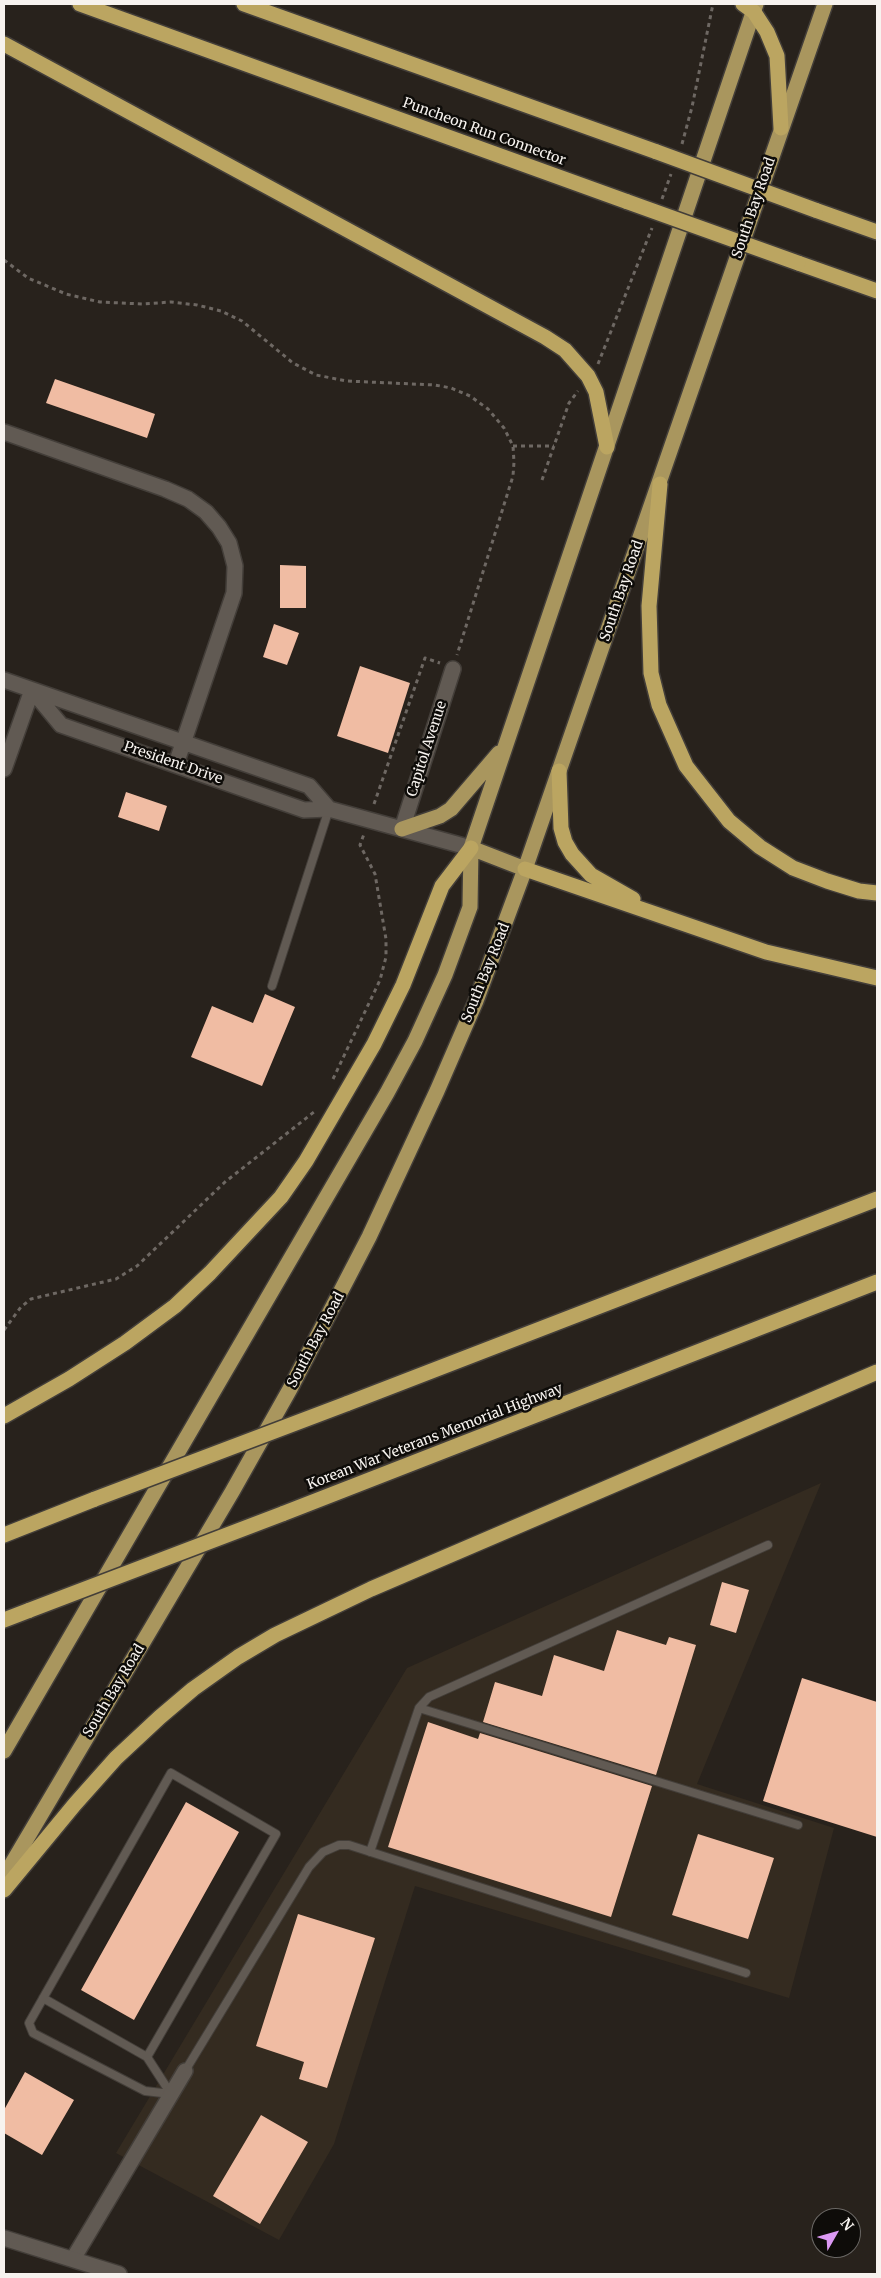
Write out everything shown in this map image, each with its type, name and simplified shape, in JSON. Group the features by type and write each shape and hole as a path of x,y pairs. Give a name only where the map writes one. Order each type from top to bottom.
{"highway":[{"name":"Puncheon Run Connector","path":"80,4 877,291"},
{"path":"244,4 877,232"},
{"name":"South Bay Road","path":"4,1877 232,1492 329,1317 437,1091 476,1001 525,869 825,4"},
{"path":"751,6 767,32 777,56 781,128"},
{"path":"4,1751 318,1214 415,1041 445,975 470,907 471,848 607,447 751,6"},
{"path":"4,44 545,336 565,350 588,376 600,408 607,447"},
{"path":"660,484 649,606 652,673 659,705 686,766 729,821 760,847 793,868 810,875 859,890 877,893"},
{"path":"402,829 440,816 451,809 506,744"},
{"path":"559,771 561,828 565,842 572,854 591,875 662,916"},
{"path":"471,848 525,869 766,952 877,978"},
{"path":"4,1416 125,1343 175,1306 210,1273 281,1197 306,1161 374,1044 402,985 442,886 471,848"},
{"path":"4,1535 877,1199"},
{"name":"Korean War Veterans Memorial Highway","path":"4,1620 282,1514 877,1282"},
{"path":"4,1890 75,1804 116,1758 160,1717 193,1690 238,1657 275,1635 371,1589 877,1372"}],"street":[{"path":"4,432 165,489 188,500 206,512 219,527 228,543 235,566 234,593 176,764"},
{"name":"Capitol Avenue","path":"402,829 453,668"},
{"name":"President Drive","path":"4,680 309,786 330,809"},
{"path":"4,768 32,690"},
{"name":"President Drive","path":"32,690 61,725 304,810 330,809 471,848"},
{"path":"73,2259 185,2071"},
{"path":"4,2238 119,2274"}],"lane":[{"path":"272,986 330,809"},
{"path":"370,1852 419,1708 429,1697 768,1545"},
{"path":"419,1708 798,1825"},
{"path":"146,2056 276,1834 171,1773 29,2023 33,2033 145,2092 171,2094"},
{"path":"185,2071 309,1867 323,1852 339,1845 348,1845 746,1973"},
{"path":"43,1998 146,2056 171,2094"}],"path":[{"path":"680,149 692,108 713,4"},
{"path":"660,204 673,168"},
{"path":"542,480 569,402 600,362 653,223"},
{"path":"4,260 28,278 66,294 100,302 142,304 172,302 197,305 221,311 242,321 293,363 316,375 347,381 434,385 451,388 470,396 488,409 504,428 512,446 514,462 512,476 453,668 425,658 377,797"},
{"path":"512,446 554,446"},
{"path":"331,1082 380,980 386,957 386,939 375,874 360,845"},
{"path":"4,1330 21,1307 31,1299 116,1279 137,1266 225,1182 314,1113 318,1106"}],"shaded area":[{"path":"821,1483 697,1784 834,1828 789,1998 415,1886 334,2144 279,2240 116,2153 407,1668"}],"building":[{"path":"55,379 155,414 147,438 46,403"},
{"path":"280,565 306,566 306,608 280,608"},
{"path":"274,624 299,633 287,665 263,657"},
{"path":"360,666 410,683 388,753 337,736"},
{"path":"126,792 167,806 159,831 118,817"},
{"path":"265,994 295,1007 262,1086 191,1057 212,1006 253,1023"},
{"path":"722,1582 749,1590 736,1633 710,1625"},
{"path":"617,1630 666,1645 669,1637 696,1645 656,1775 483,1722 495,1682 542,1696 554,1655 604,1671"},
{"path":"802,1678 877,1702 877,1837 763,1801"},
{"path":"428,1722 478,1739 480,1733 652,1786 611,1917 388,1847"},
{"path":"186,1802 239,1832 134,2020 81,1990"},
{"path":"698,1834 774,1858 748,1939 672,1915"},
{"path":"298,1914 375,1938 327,2088 299,2079 304,2062 256,2046"},
{"path":"25,2072 74,2100 42,2155 4,2133 4,2110"},
{"path":"261,2115 308,2142 260,2224 213,2196"}]}
